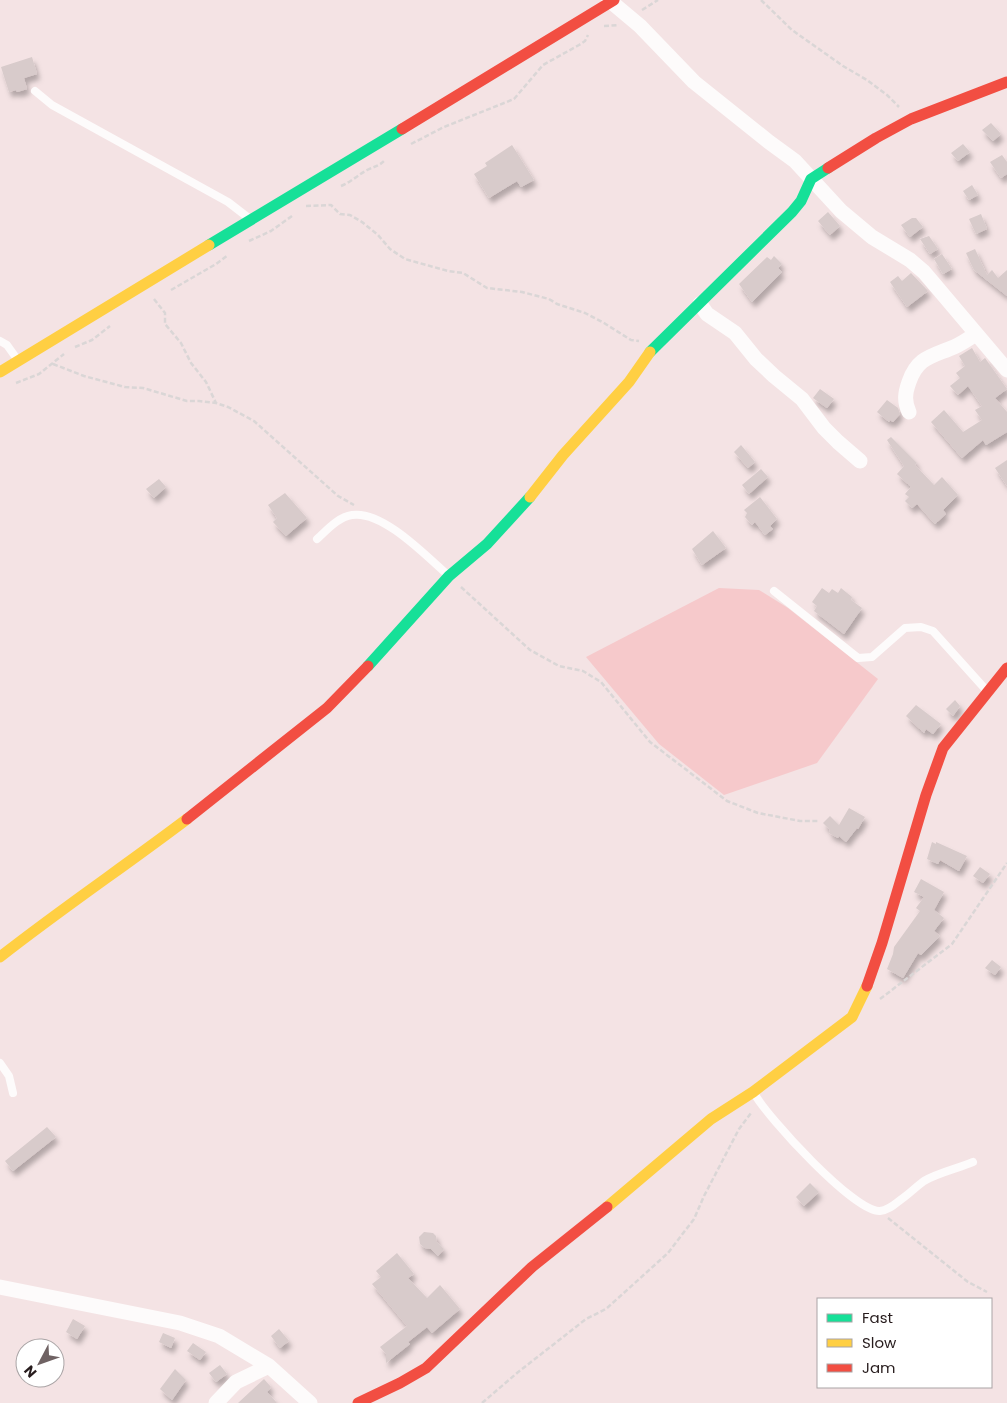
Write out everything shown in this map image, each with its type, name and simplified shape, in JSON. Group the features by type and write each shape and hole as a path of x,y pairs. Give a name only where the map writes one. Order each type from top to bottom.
{"street":[{"path":"0,372 612,1 640,26 694,82 795,161 841,211 872,237 910,260 924,272 1007,370"},
{"path":"0,957 34,930 124,867 190,817 327,708 358,677 376,654 449,576 487,544 629,382 646,356 792,212 801,201 811,179 876,138 911,119 1007,82"},
{"path":"700,304 707,314 735,333 774,376 802,399 824,428 860,461"},
{"path":"909,412 905,398 916,366 927,358 964,342 976,334"},
{"path":"358,1403 426,1368 532,1267 641,1179 711,1119 756,1097 852,1017 861,1002 881,946 920,816 943,748 1007,668"},
{"path":"0,1287 180,1323 219,1336 269,1366 310,1403"},
{"path":"216,1403 236,1382 269,1366"}],"lane":[{"path":"35,91 52,105 228,202 252,220"},
{"path":"0,341 7,346 18,361"},
{"path":"317,539 336,522 352,515 372,516 402,535 449,576"},
{"path":"774,591 858,658 872,657 905,628 921,627 933,631 988,692"},
{"path":"0,1063 9,1076 13,1093"},
{"path":"756,1097 804,1153 842,1188 870,1208 879,1211 891,1208 925,1180 974,1162"}],"path":[{"path":"601,26 622,25 637,29 640,26 638,14 658,0"},
{"path":"761,0 792,30 871,83 911,119"},
{"path":"410,145 444,127 514,99 543,65 584,41 592,28"},
{"path":"334,189 347,184 367,170 377,167 390,155"},
{"path":"314,200 305,206 330,205 340,214 350,215 362,222 378,235 390,249 405,259 448,271 463,273 487,288 522,292 549,299 604,323 631,340 645,341"},
{"path":"243,245 271,231 292,216"},
{"path":"169,290 216,264 230,253"},
{"path":"161,295 154,299 164,312 165,324 181,343 191,363 206,382 216,403"},
{"path":"8,386 39,374 68,350 92,340 113,324"},
{"path":"52,364 84,376 125,387 142,388 187,401 216,403 228,407 254,421 338,496 372,516"},
{"path":"449,576 530,650 559,666 583,670 601,682 650,742 727,801 758,813 800,821 819,821"},
{"path":"880,1000 952,944 1007,863"},
{"path":"482,1403 516,1373 586,1319 606,1309 668,1252 694,1219 704,1196 756,1097"},
{"path":"879,1211 968,1282 987,1292"}],"shaded area":[{"path":"719,588 759,590 788,608 878,679 817,763 724,795 659,744 586,657"}],"building":[{"path":"32,57 37,74 24,78 27,89 9,92 1,67"},
{"path":"991,123 1001,134 993,141 982,130"},
{"path":"963,144 970,152 958,161 951,153"},
{"path":"512,145 534,180 521,187 517,181 489,198 474,174 487,166 485,163"},
{"path":"1002,155 1007,162 1007,174 1001,178 990,162"},
{"path":"972,185 978,195 969,200 963,191"},
{"path":"828,212 840,226 830,235 818,221"},
{"path":"981,214 987,229 976,234 969,219"},
{"path":"912,218 916,218 923,227 910,237 901,225"},
{"path":"929,236 938,249 930,254 920,239"},
{"path":"975,249 987,275 992,270 998,278 1007,270 1007,296 974,270 966,253"},
{"path":"942,254 952,269 943,274 934,259"},
{"path":"774,256 782,264 778,268 782,272 752,302 739,284 767,257 771,260"},
{"path":"911,273 928,291 907,307 890,282 898,276 902,281"},
{"path":"972,348 980,362 985,358 1007,389 995,398 1007,412 1007,432 986,445 983,440 962,458 931,422 944,410 963,432 982,420 975,410 982,406 968,386 958,395 950,386 960,378 956,373 965,366 959,356"},
{"path":"820,389 834,399 827,408 813,398"},
{"path":"887,400 898,408 900,414 893,422 890,420 889,422 877,412"},
{"path":"891,437 917,463 915,465 934,485 942,477 958,495 943,510 946,514 935,524 917,504 912,508 905,501 909,497 905,494 911,487 897,474 904,466 887,440"},
{"path":"741,445 755,462 748,468 734,452"},
{"path":"1007,460 1007,486 995,468"},
{"path":"761,469 768,477 749,494 742,485"},
{"path":"159,479 166,487 154,498 146,489"},
{"path":"285,493 307,518 286,536 273,522 277,518 268,505"},
{"path":"760,497 777,519 770,526 773,529 765,535 755,522 752,525 745,517 747,513 744,510"},
{"path":"713,531 726,548 702,565 692,549"},
{"path":"822,588 829,593 832,589 838,593 841,588 852,597 851,600 862,608 844,634 814,611 817,606 812,602"},
{"path":"955,700 960,706 953,716 946,709"},
{"path":"916,705 941,724 933,734 926,729 924,733 906,716"},
{"path":"849,808 865,817 858,829 846,842 839,836 838,838 829,833 830,830 823,823 830,816 839,825"},
{"path":"932,842 967,856 959,871 940,860 938,864 927,859"},
{"path":"980,867 990,874 983,883 973,876"},
{"path":"921,879 944,892 934,910 944,918 934,931 940,936 921,955 918,953 903,978 887,969 894,947 920,911 916,908 924,897 914,892"},
{"path":"992,960 1001,967 995,975 985,968"},
{"path":"47,1127 56,1137 13,1171 5,1161"},
{"path":"810,1183 819,1192 804,1206 796,1197"},
{"path":"424,1232 433,1233 436,1236 437,1242 444,1249 438,1256 431,1249 425,1248 420,1244 419,1237"},
{"path":"397,1253 414,1274 408,1278 427,1298 440,1285 460,1309 432,1333 427,1327 408,1342 410,1344 386,1363 386,1354 380,1347 407,1326 372,1284 381,1277 376,1271"},
{"path":"73,1319 85,1326 77,1339 66,1332"},
{"path":"279,1329 289,1341 280,1348 271,1336"},
{"path":"163,1333 175,1338 171,1348 159,1342"},
{"path":"193,1343 206,1352 200,1360 187,1351"},
{"path":"220,1365 227,1374 216,1382 209,1373"},
{"path":"175,1369 186,1380 172,1400 160,1389"},
{"path":"264,1379 271,1387 267,1392 277,1403 238,1403"}],"traffic: fast":[{"path":"209,245 402,129"},
{"path":"650,352 792,212 801,201 811,179 828,168"},
{"path":"368,666 449,576 487,544 530,497"}],"traffic: slow":[{"path":"0,372 209,245"},
{"path":"530,497 563,455 629,382 650,352"},
{"path":"0,957 187,819"},
{"path":"607,1207 711,1119 753,1092 852,1017 867,986"}],"traffic: jam":[{"path":"402,129 614,0"},
{"path":"828,168 911,119 1007,82"},
{"path":"187,819 327,708 368,666"},
{"path":"867,986 882,943 926,795 943,748 1007,668"},
{"path":"358,1403 426,1368 532,1267 607,1207"}]}
